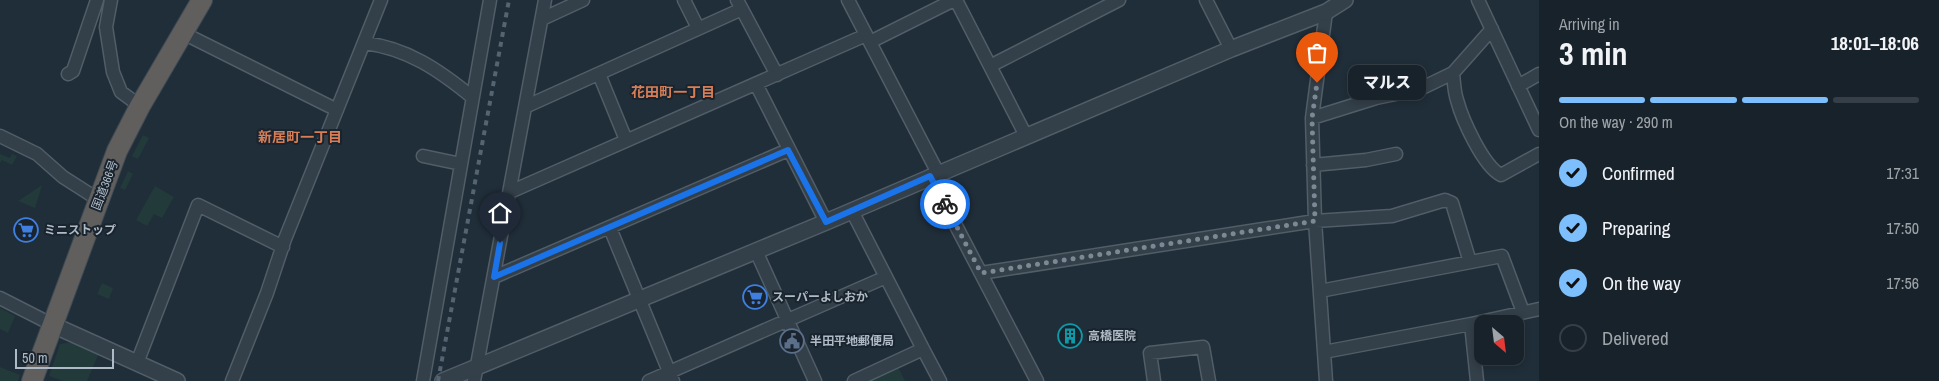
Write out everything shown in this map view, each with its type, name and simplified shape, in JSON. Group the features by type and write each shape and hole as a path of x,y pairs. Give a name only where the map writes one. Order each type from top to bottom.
{"highway":[{"name":"国道366号","path":"32,381 117,152 140,106 202,0"}],"street":[{"path":"68,74 73,71 97,0"},
{"path":"111,0 106,27 113,72 122,92 140,106"},
{"path":"232,381 380,0"},
{"path":"423,381 490,0"},
{"path":"476,374 527,106 545,0"},
{"path":"542,19 583,0"},
{"path":"684,0 698,28"},
{"path":"848,0 981,273 1037,381"},
{"path":"510,192 626,140 777,75 868,39 955,0 1026,136"},
{"path":"990,66 1119,0"},
{"path":"1206,0 1231,49"},
{"path":"442,381 476,374 639,299 826,222 1231,49 1326,12 1345,0"},
{"path":"1478,0 1539,130"},
{"path":"527,106 698,28 739,4 777,75"},
{"path":"1326,12 1312,118 1315,221 1326,381"},
{"path":"1312,118 1376,98 1420,89 1453,73 1492,28"},
{"path":"183,33 337,110"},
{"path":"364,43 393,48 421,60 447,76 472,97"},
{"path":"1453,73 1456,99 1466,127 1493,171 1501,175 1539,154"},
{"path":"599,74 626,140"},
{"path":"1518,86 1539,74"},
{"path":"756,84 826,222"},
{"path":"0,136 37,154 63,177 99,200"},
{"path":"494,277 788,150"},
{"path":"1313,165 1366,160 1396,154"},
{"path":"424,156 461,164"},
{"path":"981,273 1315,221 1392,216 1444,200 1449,200 1452,203 1470,262"},
{"path":"137,363 198,204 283,247"},
{"path":"852,211 940,381"},
{"path":"610,228 671,377"},
{"path":"756,251 814,381"},
{"path":"1320,291 1502,256 1523,312"},
{"path":"650,381 671,377 787,320 886,277"},
{"path":"0,298 53,325 178,381"},
{"path":"1324,352 1471,324 1539,308"},
{"path":"1471,324 1477,381"},
{"path":"1154,381 1150,353 1204,347 1209,381"},
{"path":"854,381 923,350"}],"green space":[{"path":"143,135 149,138 138,159 132,156"},
{"path":"0,154 10,158 12,154 17,156 12,165 2,160 0,163"},
{"path":"128,171 133,174 125,190 120,188"},
{"path":"42,185 35,208 18,201"},
{"path":"155,186 174,197 162,218 154,214 147,226 136,220"},
{"path":"102,283 113,288 109,299 97,294"},
{"path":"0,308 15,316 8,333 0,329"},
{"path":"72,342 99,353 87,381 64,381 49,376 60,344"},
{"path":"897,365 905,381 863,381"},
{"path":"0,367 20,375 18,381 0,381"}],"railway":[{"path":"438,381 509,0"}],"way so far":[{"path":"945,204 981,273 1315,221 1312,118 1317,83"}],"place":[{"name":"マルス","path":"1317,83"},
{"name":"ミニストップ","path":"26,230"},
{"name":"スーパーよしおか","path":"755,297"},
{"name":"高橋医院","path":"1070,336"},
{"name":"半田平地郵便局","path":"792,341"}],"district":[{"name":"花田町一丁目","path":"673,92"},
{"name":"新居町一丁目","path":"300,137"}],"route":[{"path":"500,243 494,277 788,150 826,222 930,176 945,204"}]}
